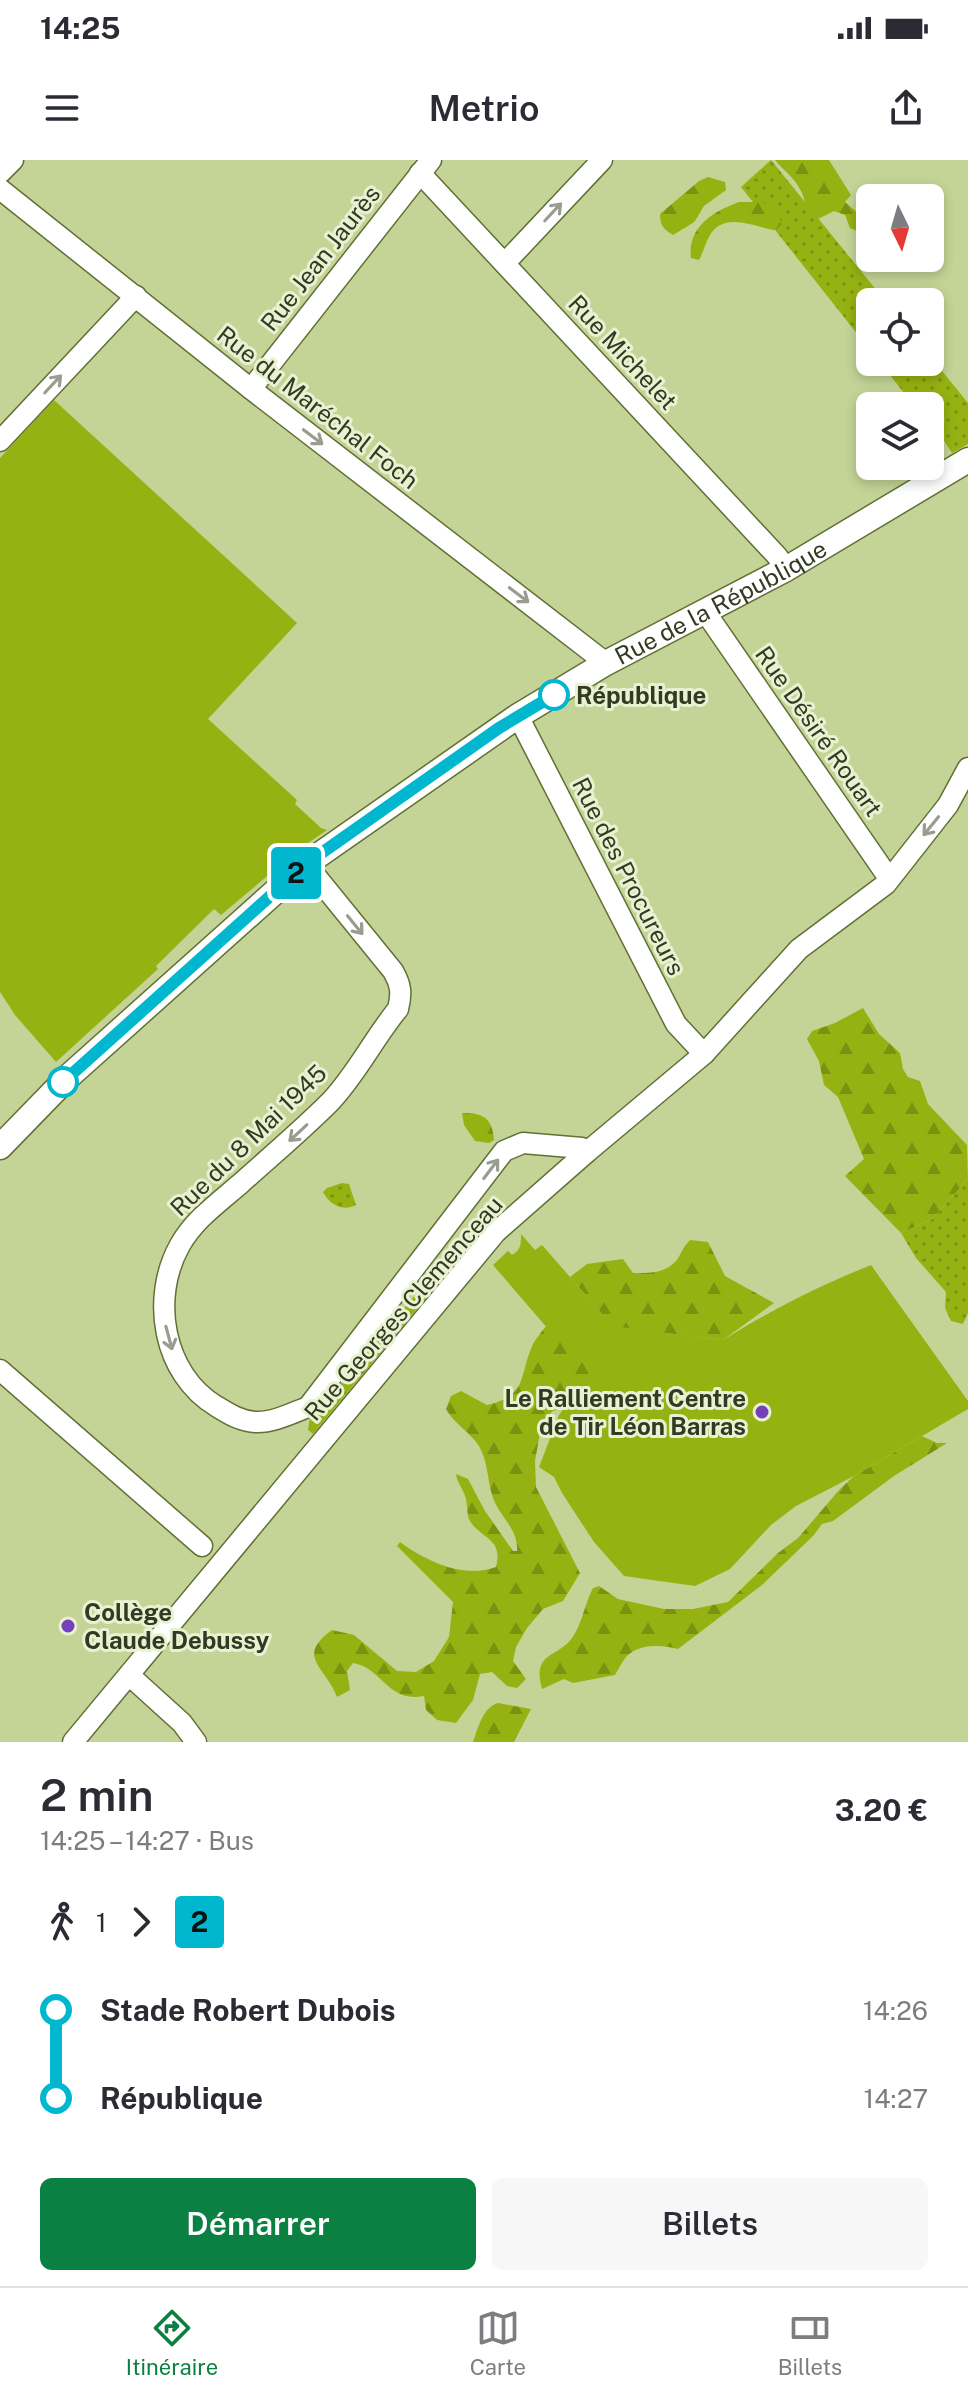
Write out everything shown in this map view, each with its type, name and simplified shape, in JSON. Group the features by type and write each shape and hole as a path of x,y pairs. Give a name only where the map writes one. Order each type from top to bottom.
{"street":[{"path":"0,173 13,160"},
{"path":"505,263 602,160"},
{"name":"Rue Michelet","path":"425,167 505,263 786,569"},
{"name":"Rue Jean Jaurès","path":"251,389 425,167"},
{"name":"Rue du Maréchal Foch","path":"0,189 251,389 606,663"},
{"path":"0,441 136,296"},
{"name":"Rue de la République","path":"0,1147 68,1077 306,864 518,716 606,663 786,569 968,460"},
{"name":"Rue Désiré Rouart","path":"706,613 888,880"},
{"name":"Rue des Procureurs","path":"518,716 676,1024 704,1054"},
{"name":"Rue Georges Clemenceau","path":"73,1742 496,1232 704,1054 799,949 886,884 948,805 968,768"},
{"name":"Rue du 8 Mai 1945","path":"306,864 393,971 401,987 401,998 398,1009 333,1099 192,1226 179,1247 166,1281 164,1319 170,1346 183,1376 203,1398 236,1418 257,1422 281,1418 308,1407 504,1151 523,1143 582,1148 587,1152"},
{"path":"0,1370 202,1546"},
{"path":"129,1675 182,1723 196,1742"}],"green space":[{"path":"771,160 856,265 856,272 862,272 875,288 856,288 856,332 741,187"},
{"path":"775,160 829,160 851,195 845,202 856,211 856,231 850,228 845,215 834,211 816,220 808,211 793,178"},
{"path":"708,177 725,182 726,190 704,206 695,221 673,235 664,229 660,214"},
{"path":"739,202 770,206 782,223 773,230 738,222 722,224 709,237 699,260 691,258 693,237 704,222 720,210"},
{"path":"944,373 968,403 968,444 952,453 944,441 944,392 903,392 891,376 944,376"},
{"path":"54,400 297,623 208,719 297,800 295,804 327,830 298,850 221,915 214,909 156,966 158,969 56,1062 15,1015 0,992 0,458"},
{"path":"863,1008 879,1034 900,1053 908,1077 920,1081 928,1104 967,1145 968,1179 932,1219 901,1233 845,1176 864,1159 838,1097 824,1085 819,1061 807,1039 812,1031"},
{"path":"462,1113 486,1118 494,1140 489,1143 475,1141 464,1125"},
{"path":"968,1179 968,1313 963,1324 951,1321 945,1308 946,1292 916,1258 901,1233 932,1219"},
{"path":"342,1183 349,1184 356,1205 346,1208 337,1206 323,1192"},
{"path":"501,1206 313,1434 308,1430 310,1417 491,1210"},
{"name":"Le Ralliement Centre de Tir Léon Barras","path":"521,1234 535,1250 542,1245 613,1326 723,1340 796,1299 871,1265 968,1401 968,1409 796,1506 771,1525 730,1569 695,1586 624,1576 594,1542 554,1477 539,1467 559,1415 591,1371 555,1337 493,1265 508,1251 512,1255 517,1251"},
{"path":"690,1240 708,1242 725,1276 774,1303 723,1340 613,1327 570,1277 587,1264 623,1259 633,1273 661,1271 676,1261"},
{"path":"552,1318 593,1368 571,1406 553,1411 542,1421 535,1461 536,1487 580,1573 563,1601 543,1609 516,1647 513,1661 526,1679 517,1688 507,1686 492,1672 480,1674 473,1700 456,1723 437,1720 426,1710 424,1696 412,1697 393,1690 372,1671 353,1663 347,1671 350,1690 337,1697 314,1655 321,1639 332,1630 354,1635 397,1671 416,1672 434,1661 449,1637 453,1602 397,1546 400,1542 421,1556 445,1566 471,1571 496,1567 498,1558 495,1546 470,1521 456,1474 468,1479 485,1511 513,1551 517,1551 515,1536 492,1495 479,1446 446,1409 451,1396 461,1391 487,1405 510,1396 520,1383 533,1344"},
{"path":"922,1436 937,1443 947,1443 894,1476 833,1521 822,1524 762,1585 678,1649 644,1647 626,1657 615,1675 573,1683 564,1679 542,1689 540,1667 574,1635 593,1588 599,1586 618,1599 664,1609 693,1609 728,1602 778,1553 798,1538 854,1476"},
{"path":"498,1703 531,1709 514,1742 473,1742 485,1713"}],"bus line":[{"name":"2","path":"63,1082 306,864 499,728 554,695"}],"place":[{"name":"République","path":"554,695"},
{"name":"Le Ralliement Centre de Tir Léon Barras","path":"762,1412"},
{"name":"Collège Claude Debussy","path":"68,1626"}]}
